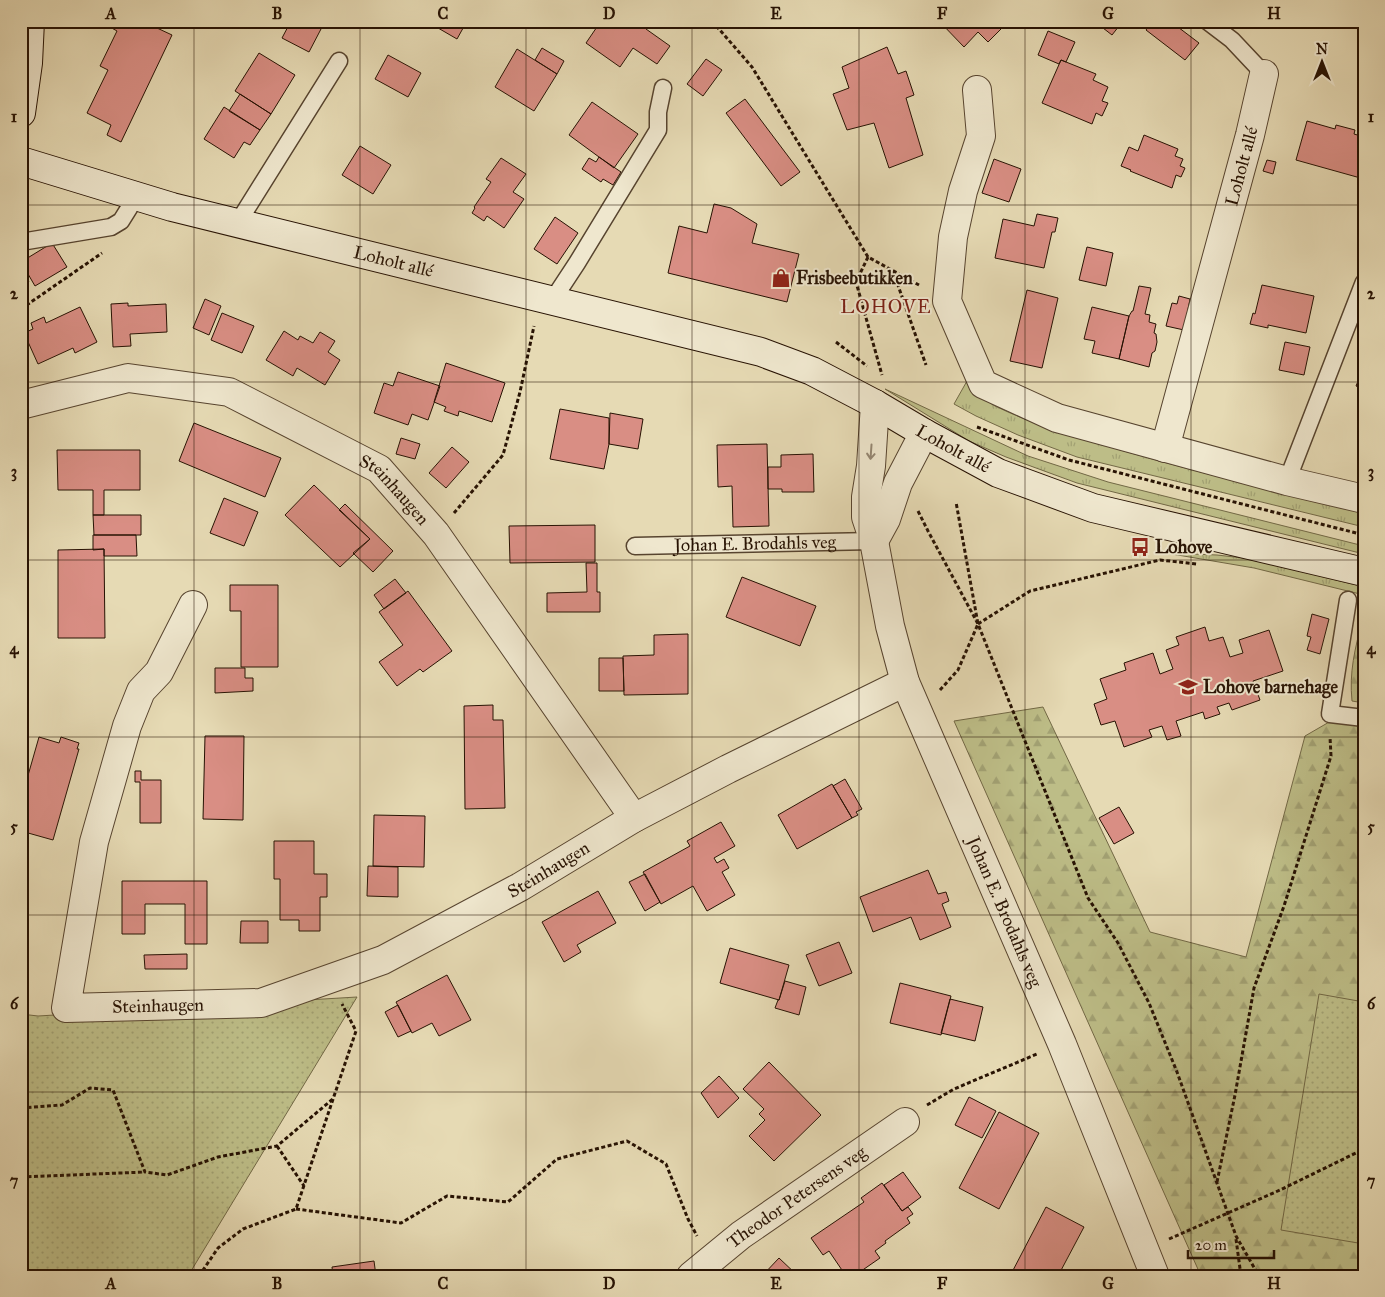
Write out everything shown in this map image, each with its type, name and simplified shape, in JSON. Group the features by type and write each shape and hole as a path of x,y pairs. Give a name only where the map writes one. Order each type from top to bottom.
{"street":[{"path":"21,113 28,63 30,21"},
{"name":"Loholt allé","path":"1165,448 1250,135 1264,74"},
{"path":"977,90 981,136 963,191 953,237 946,301 983,384 1057,418 1287,481 1364,499"},
{"name":"Loholt allé","path":"21,161 136,197 237,224 761,352 812,372 875,404 998,473 1093,508 1364,572"},
{"name":"Steinhaugen","path":"21,405 128,378 228,392 379,470 436,534 634,818"},
{"name":"Johan E. Brodahls veg","path":"875,404 871,466 866,497 866,517 874,542 890,626 904,682 1062,1044 1155,1276"},
{"path":"874,542 886,519 902,474 924,433"},
{"name":"Steinhaugen","path":"193,605 160,672 142,691 127,726 94,842 66,1008 261,1003 383,960 520,887 634,818 904,682"},
{"name":"Theodor Petersens veg","path":"701,1267 741,1235 905,1122"}],"lane":[{"name":"Loholt allé","path":"1207,21 1232,40 1264,74"},
{"path":"237,224 339,61"},
{"path":"546,299 578,263 658,130 658,112 663,88"},
{"path":"21,242 111,227 121,221 136,197"},
{"path":"1287,481 1364,282"},
{"name":"Johan E. Brodahls veg","path":"636,546 874,542"},
{"path":"1348,600 1330,714 1364,718"}],"path":[{"path":"712,21 752,67 868,257 946,301"},
{"path":"21,309 108,250"},
{"path":"893,270 926,365"},
{"path":"436,534 503,456 546,299"},
{"path":"836,342 868,366"},
{"path":"876,372 883,378"},
{"path":"902,474 928,531 978,624 1088,898 1118,943 1148,1003 1177,1072 1236,1236 1259,1276"},
{"path":"918,714 958,670 978,624 956,502"},
{"path":"978,624 1030,591 1160,560"},
{"path":"1217,1183 1254,988 1284,906 1331,756 1330,714"},
{"path":"296,1209 356,1031 328,979"},
{"path":"905,1122 922,1107 954,1088 1062,1044"},
{"path":"21,1108 62,1106 90,1088 113,1090 145,1172"},
{"path":"21,1177 145,1172 167,1176 218,1157 277,1146 334,1098"},
{"path":"199,1276 218,1248 243,1229 296,1209 402,1223 447,1196 508,1202 557,1159 627,1141 666,1164 688,1219 701,1267"},
{"path":"277,1146 304,1186"},
{"path":"1144,1250 1228,1214 1364,1149"},
{"path":"1236,1236 1241,1276"}],"green space":[{"path":"967,381 983,398 995,406 1042,426 1184,468 1364,512 1364,527 1077,457 1018,435 954,404"},
{"path":"885,389 1028,456 1108,482 1364,546 1364,554 1077,483 1006,457 969,441"},
{"path":"1166,553 1217,555 1252,559 1364,587 1364,595 1254,568"},
{"path":"1362,621 1364,621 1364,703 1352,701 1351,690 1353,661"},
{"path":"1043,707 1150,932 1246,957 1305,736 1343,714 1364,724 1364,1276 1201,1276 954,721"},
{"path":"1319,994 1364,1002 1364,1244 1281,1230"},
{"path":"357,997 188,1276 21,1276 21,1014 38,1016"}],"building":[{"path":"113,21 142,21 172,35 121,142 107,135 111,125 87,113 108,70 100,66 117,31 110,27"},
{"path":"291,21 307,21 321,29 309,52 282,38"},
{"path":"426,21 467,21 457,39"},
{"path":"601,21 646,21 650,24 646,29 670,46 657,64 633,48 620,67 586,43"},
{"path":"939,21 1009,21 988,42 978,32 964,47"},
{"path":"1094,21 1123,21 1112,35"},
{"path":"1153,21 1170,21 1199,43 1185,60 1146,30"},
{"path":"1048,31 1075,42 1066,62 1061,60 1059,64 1038,55"},
{"path":"887,47 898,74 906,71 914,95 906,98 923,155 889,168 874,123 847,130 833,94 849,88 842,67"},
{"path":"542,48 564,61 557,74 535,60"},
{"path":"517,49 557,74 534,111 495,87"},
{"path":"259,53 295,75 271,114 235,91"},
{"path":"388,55 421,73 408,97 375,79"},
{"path":"706,59 722,70 703,96 687,84"},
{"path":"1061,60 1096,74 1093,80 1108,87 1102,101 1108,103 1102,116 1096,113 1092,124 1042,103"},
{"path":"240,94 271,114 260,130 229,111"},
{"path":"745,99 800,172 781,186 726,113"},
{"path":"592,102 638,134 614,168 569,135"},
{"path":"224,107 260,130 250,145 244,142 234,158 204,139"},
{"path":"1307,121 1335,129 1336,125 1355,130 1354,134 1364,137 1364,179 1296,160"},
{"path":"1144,135 1178,149 1175,156 1183,159 1180,166 1185,168 1181,177 1176,175 1172,188 1121,166 1129,147 1138,151"},
{"path":"360,146 391,165 373,194 342,175"},
{"path":"599,157 621,172 613,185 603,179 601,182 582,169 589,158 596,162"},
{"path":"501,158 526,174 513,192 524,199 504,228 487,216 484,221 472,213 491,182 486,179"},
{"path":"994,159 1021,169 1009,202 982,193"},
{"path":"1267,160 1276,162 1273,174 1263,171"},
{"path":"714,204 731,208 757,224 752,243 799,254 787,302 668,273 679,226 707,233"},
{"path":"1037,214 1058,218 1055,232 1052,232 1044,268 995,258 1003,219 1034,226"},
{"path":"555,217 578,233 557,264 534,249"},
{"path":"52,243 67,267 35,286 21,262"},
{"path":"1087,247 1113,253 1106,286 1079,280"},
{"path":"21,270 29,282 21,287"},
{"path":"1262,285 1314,296 1306,333 1268,325 1268,328 1250,324 1253,313 1255,314"},
{"path":"1139,286 1151,288 1145,314 1150,315 1149,322 1156,324 1154,333 1156,334 1157,342 1149,367 1119,359 1129,316 1133,311"},
{"path":"1027,290 1058,298 1042,368 1010,361"},
{"path":"1179,296 1190,299 1184,330 1166,326 1172,303 1177,304"},
{"path":"205,299 221,306 209,335 193,328"},
{"path":"128,303 128,306 166,304 167,332 130,334 131,346 113,347 111,304"},
{"path":"80,307 97,342 75,353 73,348 38,364 24,333 33,329 31,323 44,317 46,323"},
{"path":"1092,307 1129,316 1119,359 1092,353 1095,341 1084,339"},
{"path":"222,313 254,326 242,353 211,340"},
{"path":"284,331 298,340 300,336 313,343 320,332 335,341 328,352 340,360 325,385 297,368 293,376 266,360"},
{"path":"1285,342 1310,347 1304,375 1279,370"},
{"path":"446,363 505,383 492,422 459,411 458,416 444,411 446,407 434,402"},
{"path":"1364,367 1364,389 1356,386"},
{"path":"398,372 440,386 428,420 412,414 408,425 374,413 384,383 393,386"},
{"path":"560,409 609,418 609,444 604,469 550,459"},
{"path":"610,413 643,419 638,449 609,444"},
{"path":"194,423 281,458 265,497 179,461"},
{"path":"401,438 420,444 415,459 396,454"},
{"path":"767,444 769,526 733,527 732,486 718,487 717,445"},
{"path":"452,447 469,462 446,488 429,473"},
{"path":"57,450 140,450 140,490 104,490 104,515 93,515 93,490 58,490"},
{"path":"813,454 814,492 782,492 782,489 768,489 768,467 781,467 781,455"},
{"path":"314,485 370,539 340,567 285,515"},
{"path":"224,498 258,512 244,546 210,533"},
{"path":"345,504 393,551 373,572 353,553 370,539 339,510"},
{"path":"93,515 141,515 141,535 94,535"},
{"path":"595,525 595,562 510,563 509,526"},
{"path":"93,535 136,535 137,556 104,556 104,549 93,550"},
{"path":"104,549 105,638 58,638 58,550"},
{"path":"586,563 597,563 597,592 600,592 600,612 547,612 547,593 587,592"},
{"path":"742,577 816,606 800,646 726,617"},
{"path":"395,579 406,593 384,609 374,595"},
{"path":"230,585 278,585 278,667 241,667 241,611 230,611"},
{"path":"408,591 452,651 423,672 420,669 397,686 379,662 403,645 379,612"},
{"path":"1312,614 1329,619 1320,654 1307,650 1311,637 1307,636"},
{"path":"1205,627 1209,641 1223,637 1230,657 1243,653 1239,640 1269,630 1283,671 1253,681 1260,700 1232,710 1229,703 1217,707 1220,714 1205,719 1203,712 1176,721 1181,736 1167,740 1162,726 1149,730 1152,737 1124,747 1115,721 1101,725 1094,704 1107,699 1100,679 1126,670 1124,663 1153,653 1160,674 1173,669 1166,650 1179,645 1176,637"},
{"path":"688,634 688,694 624,695 623,656 654,655 654,635"},
{"path":"599,658 623,658 624,691 599,691"},
{"path":"215,668 245,668 245,678 253,678 253,691 215,693"},
{"path":"493,705 493,720 503,720 505,808 465,809 464,706"},
{"path":"205,736 244,736 243,820 203,819"},
{"path":"39,737 59,743 61,737 79,743 77,749 79,749 53,840 21,831 21,800"},
{"path":"135,771 141,771 141,780 161,780 161,823 140,823 140,782 135,782"},
{"path":"845,779 862,809 856,812 858,815 852,818 833,786"},
{"path":"832,784 852,818 797,849 778,815"},
{"path":"1119,807 1134,833 1114,844 1099,818"},
{"path":"374,815 425,816 424,867 373,866"},
{"path":"721,822 735,846 714,858 717,863 724,859 729,868 722,872 735,895 707,911 693,886 661,904 643,872 690,846 687,841"},
{"path":"274,841 314,841 314,874 327,874 327,897 320,897 320,931 299,931 299,920 280,920 280,879 274,879"},
{"path":"368,866 398,867 398,897 367,896"},
{"path":"928,870 938,894 946,892 949,901 942,904 951,927 920,940 911,917 873,932 860,897"},
{"path":"645,874 660,902 645,911 629,882"},
{"path":"21,877 28,878 26,898 21,897"},
{"path":"122,881 207,881 207,944 185,944 185,904 145,904 145,934 122,934"},
{"path":"598,891 616,923 577,945 581,952 564,962 542,922"},
{"path":"241,921 268,921 268,943 240,943"},
{"path":"839,942 852,973 819,986 806,955"},
{"path":"730,948 789,965 779,1000 720,983"},
{"path":"187,954 187,969 145,969 144,955"},
{"path":"447,975 471,1020 439,1036 432,1023 412,1033 396,1002"},
{"path":"785,981 806,987 799,1015 775,1008"},
{"path":"900,983 951,996 941,1035 890,1023"},
{"path":"950,999 983,1007 975,1041 941,1033"},
{"path":"398,1005 411,1031 398,1037 385,1012"},
{"path":"769,1062 821,1115 774,1161 749,1136 765,1120 759,1114 764,1109 743,1089"},
{"path":"719,1076 739,1098 718,1118 701,1093"},
{"path":"969,1097 996,1111 982,1138 955,1125"},
{"path":"999,1112 1039,1133 999,1209 959,1188"},
{"path":"903,1172 921,1197 902,1211 884,1185"},
{"path":"882,1183 902,1211 908,1207 913,1214 907,1218 910,1223 885,1241 886,1243 875,1251 880,1258 854,1276 846,1276 829,1251 823,1255 811,1238 864,1202 861,1198"},
{"path":"1046,1207 1084,1227 1058,1276 1010,1276"},
{"path":"779,1258 798,1276 762,1276"},
{"path":"374,1261 376,1276 333,1276 332,1267"}],"place":[{"name":"Frisbeebutikken","path":"781,278"},
{"name":"Lohove","path":"1140,547"},
{"name":"Lohove barnehage","path":"1188,687"}],"district":[{"name":"LOHOVE","path":"886,306"}]}
